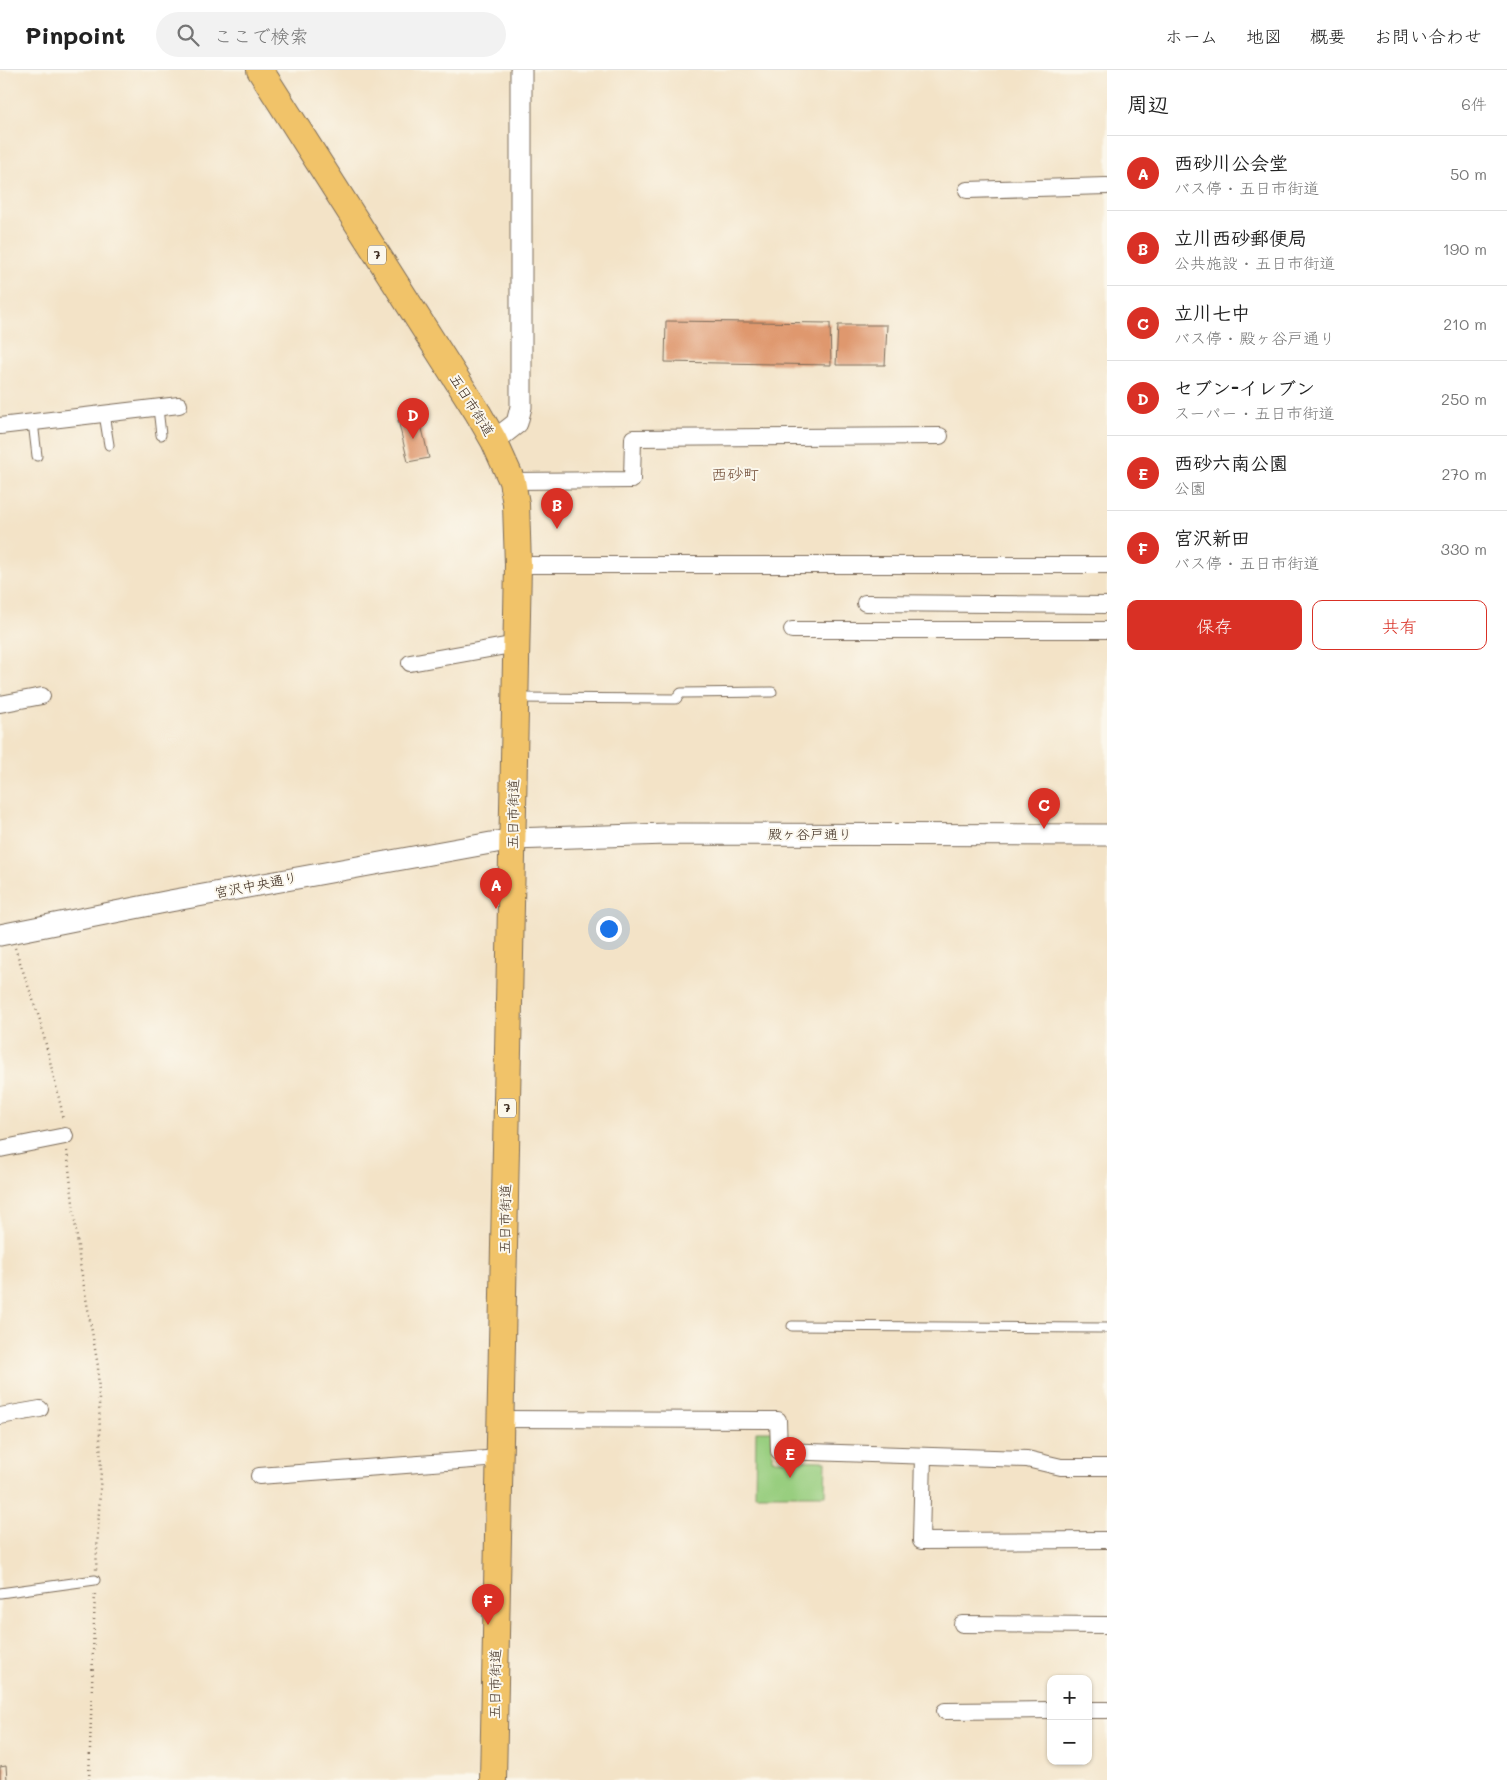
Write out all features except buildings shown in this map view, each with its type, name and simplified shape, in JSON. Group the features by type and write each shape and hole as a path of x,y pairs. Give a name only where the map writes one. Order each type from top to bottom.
{"main road":[{"name":"五日市街道","path":"260,70 494,441 512,481 516,504 518,566 493,1780"}],"street":[{"path":"494,441 517,423 521,407 521,70"},
{"path":"967,190 1107,186"},
{"path":"0,426 179,405"},
{"path":"512,481 632,480 633,438 940,436"},
{"path":"518,566 1107,566"},
{"path":"866,603 1107,605"},
{"path":"919,604 919,630"},
{"path":"792,630 1107,630"},
{"path":"410,663 516,644"},
{"path":"0,704 42,696"},
{"name":"殿ヶ谷戸通り","path":"513,839 677,834 1107,835"},
{"name":"宮沢中央通り","path":"5,934 198,896 513,839"},
{"path":"0,1149 65,1136"},
{"path":"0,1416 40,1409"},
{"path":"500,1418 778,1420 779,1451 1027,1459 1061,1467 1107,1467"},
{"path":"923,1456 921,1541 1107,1540"},
{"path":"259,1476 499,1458"},
{"path":"962,1624 1107,1625"},
{"path":"945,1711 1047,1710"},
{"path":"1092,1710 1107,1710"}],"lane":[{"path":"158,408 161,435"},
{"path":"104,414 109,445"},
{"path":"33,422 37,456"},
{"path":"515,698 676,699 682,693 772,692"},
{"path":"792,1326 1107,1328"},
{"path":"0,1593 95,1580"}],"path":[{"path":"5,934 40,1020 61,1107 80,1264 98,1366 101,1470 95,1580 89,1780"}],"green space":[{"path":"756,1431 772,1431 772,1460 826,1461 825,1495 755,1495"}],"place":[{"name":"セブン-イレブン","path":"413,439"},
{"name":"立川西砂郵便局","path":"557,529"},
{"name":"立川七中","path":"1044,829"},
{"name":"西砂川公会堂","path":"496,909"},
{"name":"西砂六南公園","path":"790,1478"},
{"name":"宮沢新田","path":"488,1625"}],"district":[{"name":"西砂町","path":"735,474"}]}
